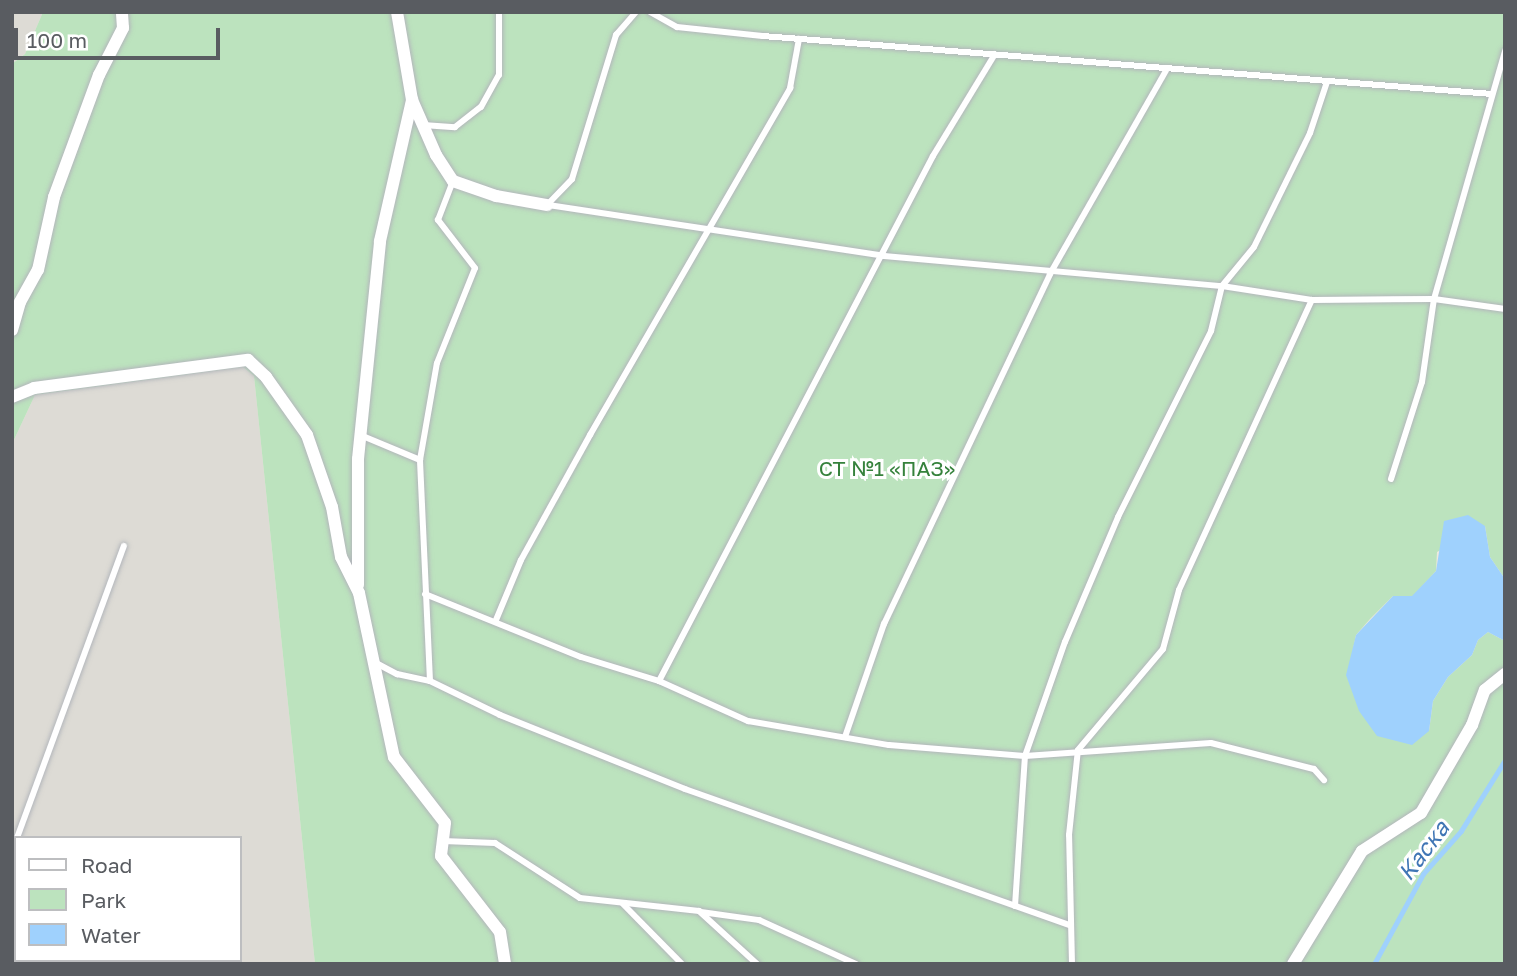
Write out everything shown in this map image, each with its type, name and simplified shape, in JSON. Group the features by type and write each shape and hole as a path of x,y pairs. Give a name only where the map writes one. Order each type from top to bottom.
{"street":[{"path":"12,330 20,302 38,270 54,197 99,75 123,28 122,12"},
{"path":"397,12 412,100 453,181 496,196 547,205"},
{"path":"412,100 380,242 360,435 355,542 359,593 394,757 445,823 441,856 500,932 505,964"},
{"path":"12,397 34,388 248,360 266,377 307,435 332,507 341,557 359,593"},
{"path":"1293,964 1362,851 1421,813 1472,725 1485,690 1505,674"}],"lane":[{"path":"423,125 455,127 481,107 499,75 499,12"},
{"path":"547,205 572,179 616,35 636,12"},
{"path":"650,12 677,27 799,39 1166,71 1492,94"},
{"path":"496,620 527,549 790,88 799,39"},
{"path":"1391,479 1422,382 1434,299 1505,51"},
{"path":"659,681 884,256 933,156 995,54"},
{"path":"845,737 884,624 1050,274 1166,71"},
{"path":"1015,906 1025,756 1065,642 1118,517 1211,331 1222,286 1254,247 1310,133 1327,82"},
{"path":"430,681 420,460 437,363 475,268 438,220 453,181"},
{"path":"547,205 706,232 884,256 1050,274 1222,286 1312,300 1434,299 1505,309"},
{"path":"1072,964 1069,835 1078,750 1163,649 1179,590 1312,300"},
{"path":"360,435 420,460"},
{"path":"17,836 124,546"},
{"path":"425,594 496,620 581,657 659,681 748,721 845,737 1025,756 1078,750 1211,743 1314,769 1324,780"},
{"path":"374,663 397,674 430,681 500,715 685,789 1070,925"},
{"path":"443,841 495,843 580,898 758,920 856,964"},
{"path":"623,904 682,964"},
{"path":"699,911 757,964"}],"shaded area":[{"path":"12,12 43,12 25,54 12,64"},
{"path":"243,367 254,376 315,964 12,964 12,444 35,395"}],"green space":[{"name":"СТ №1 «ПАЗ»","path":"43,12 1505,12 1505,579 1490,557 1485,526 1437,552 1436,571 1413,596 1393,596 1356,635 1352,654 1429,731 1433,701 1448,677 1472,655 1478,640 1488,632 1505,641 1505,964 315,964 254,376 243,367 35,395 12,444 12,64 25,54"}],"water":[{"path":"1468,515 1485,526 1490,557 1505,579 1505,641 1488,632 1478,640 1472,655 1448,677 1433,701 1429,731 1412,745 1377,736 1359,711 1346,675 1356,635 1393,596 1412,596 1436,571 1444,521"}],"waterway":[{"name":"Каска","path":"1374,964 1423,874 1461,831 1505,760"}]}
